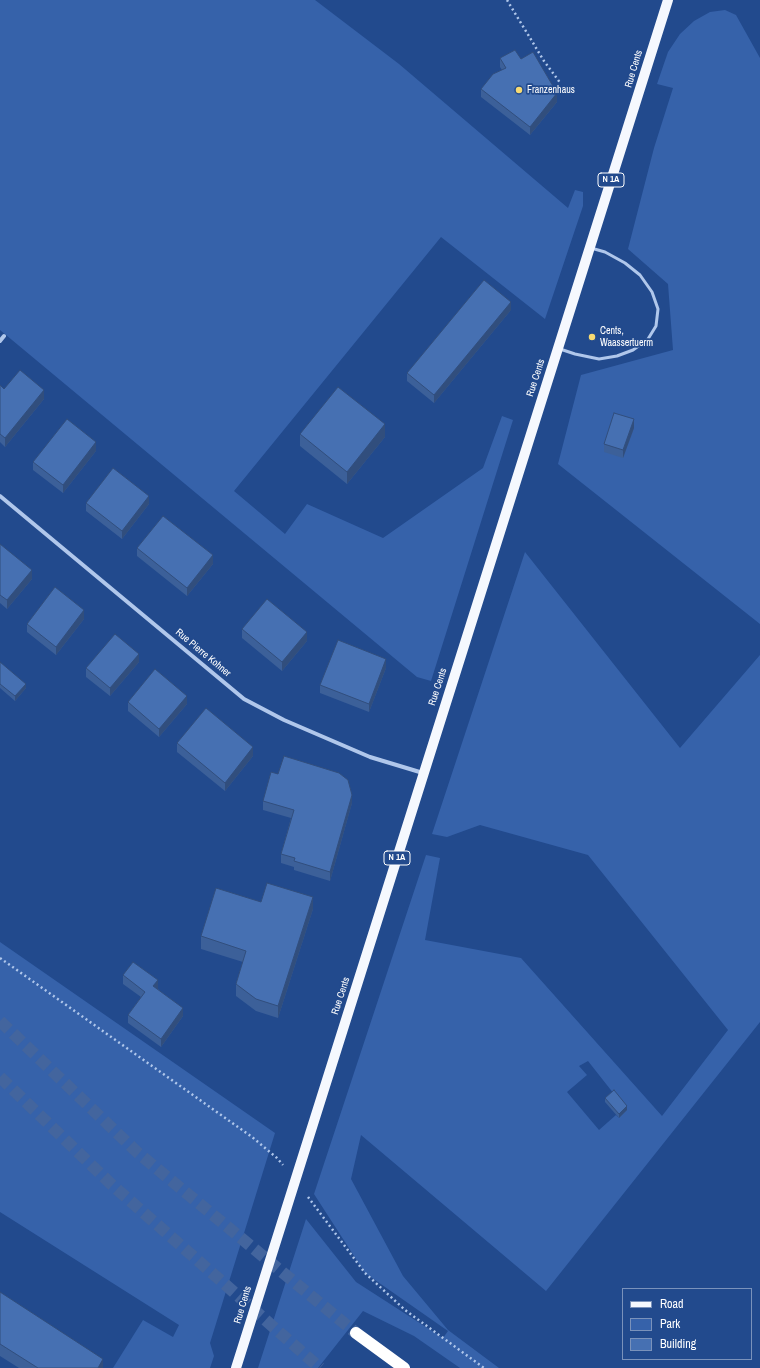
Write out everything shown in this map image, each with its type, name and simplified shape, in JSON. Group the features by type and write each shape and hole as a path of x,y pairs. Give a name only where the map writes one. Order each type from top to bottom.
{"highway":[{"path":"356,1333 404,1368"}],"main road":[{"name":"Rue Cents","path":"236,1368 668,0"},
{"name":"Rue Cents","path":"664,13 675,0"}],"street":[{"path":"0,340 4,336"},
{"name":"Rue Pierre Kohner","path":"0,496 244,699 284,720 370,757 424,773"}],"lane":[{"path":"558,349 599,359 617,356 633,350 648,339 656,326 658,309 652,292 640,275 625,262 605,252 590,247"}],"path":[{"path":"507,0 544,61 561,84"},
{"path":"0,958 252,1137 277,1158 366,1273 405,1310 484,1368"}],"green space":[{"path":"0,0 315,0 399,64 568,208 575,190 583,192 583,206 545,319 441,237 234,491 285,534 307,504 383,538 483,468 502,416 513,420 431,681 417,677 0,330"},
{"path":"725,10 736,15 760,58 760,624 558,464 581,375 673,350 668,284 628,249 654,148 673,88 657,84 668,52 680,34 694,21 710,12"},
{"path":"525,552 680,748 760,655 760,1022 546,1291 361,1135 351,1179 403,1276 448,1330 499,1368 460,1368 414,1336 363,1311 318,1368 258,1368 306,1219 356,1282 443,1338 448,1331 365,1273 314,1194 426,855 440,858 425,940 521,958 662,1116 728,1030 588,855 480,825 447,837 432,834","holes":["588,1061 614,1094 619,1118 616,1115 599,1130 567,1092 587,1075 579,1066"]},
{"path":"0,942 275,1133 210,1343 214,1356 210,1368 113,1368 143,1320 173,1337 179,1325 0,1212"}],"building":[{"name":"Franzenhaus","path":"515,50 521,59 533,52 557,93 530,127 481,89 493,74 506,68 500,58"},
{"path":"484,280 511,302 434,395 407,373"},
{"path":"20,370 44,390 5,438 0,434 0,385 4,389"},
{"path":"338,387 385,424 347,472 300,434"},
{"path":"614,413 634,419 623,450 604,444"},
{"path":"67,419 96,442 63,485 33,462"},
{"path":"113,468 149,496 122,531 86,503"},
{"path":"163,516 213,555 187,588 137,548"},
{"path":"0,544 32,570 7,600 0,595"},
{"path":"55,587 84,610 56,647 27,624"},
{"path":"267,599 307,632 282,662 242,629"},
{"path":"115,634 139,654 110,688 86,668"},
{"path":"338,640 386,659 369,704 320,685"},
{"path":"0,662 26,684 15,696 0,684"},
{"path":"155,669 187,696 159,729 128,702"},
{"path":"206,708 253,747 225,783 177,743"},
{"path":"284,756 339,773 348,780 352,795 330,872 294,861 295,858 281,854 294,810 263,801 271,772 278,774"},
{"path":"267,883 313,897 278,1006 256,999 236,984 246,951 201,936 216,888 261,902"},
{"path":"133,962 158,980 153,986 183,1008 161,1039 128,1015 145,992 123,975"},
{"path":"614,1090 627,1106 619,1114 605,1098"},
{"path":"0,1292 103,1359 98,1368 38,1368 0,1344"}],"tunnel":[{"path":"0,1021 138,1153 356,1333"},
{"path":"0,1077 111,1184 320,1368"}],"place":[{"name":"Franzenhaus","path":"519,90"},
{"name":"Cents, Waassertuerm","path":"592,337"}]}
